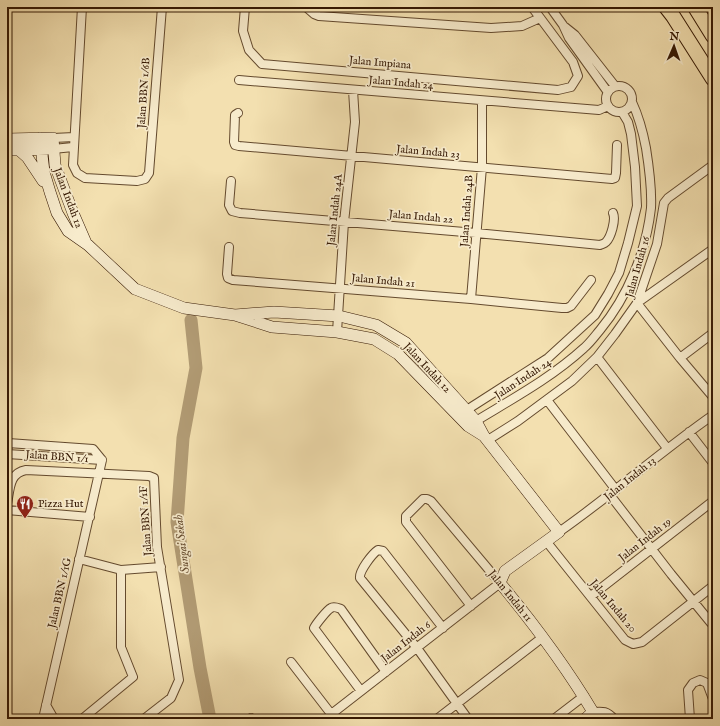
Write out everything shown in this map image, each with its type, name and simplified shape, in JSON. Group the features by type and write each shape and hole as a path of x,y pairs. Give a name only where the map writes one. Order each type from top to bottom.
{"highway":[{"path":"666,7 713,79"},
{"path":"695,7 713,36"}],"street":[{"path":"53,143 73,147 82,7"},
{"name":"Jalan BBN 1/6B","path":"73,147 73,165 77,173 84,178 137,181 145,179 149,173 162,7"},
{"name":"Jalan Impiana","path":"245,7 243,31 250,50 262,64 558,90 571,87 578,76 573,62 540,18"},
{"path":"306,7 314,14 319,16 491,28 522,26 540,18 532,7"},
{"path":"550,7 569,38 608,91"},
{"path":"563,26 575,35 615,86"},
{"name":"Jalan Indah 24","path":"239,80 599,110 608,106"},
{"path":"619,85 626,88 631,94 632,102 628,108 622,112 615,112 608,106 605,100 608,91 619,85"},
{"name":"Jalan Indah 24A","path":"337,332 344,222 355,122 353,90"},
{"name":"Jalan Indah 24B","path":"471,299 482,167 482,100"},
{"name":"Jalan Indah 24","path":"472,423 550,377 585,347 613,314 627,288 641,252 651,207 649,168 638,115 632,102"},
{"name":"Jalan Indah 24","path":"463,413 548,358 595,315 608,294 619,273 637,206 635,167 631,134 628,122 622,112"},
{"name":"Jalan Indah 23","path":"238,113 235,115 234,142 235,145 240,146 612,179 615,178 617,145"},
{"path":"7,150 19,150 74,137"},
{"path":"7,139 41,144"},
{"name":"Jalan Indah 12","path":"53,143 55,165 73,213 88,245"},
{"name":"Jalan Indah 12","path":"41,144 44,172 50,192 57,213 68,231 88,245 134,289 184,308 235,315 272,327 337,332 374,339 398,354 463,413"},
{"path":"19,150 36,168 50,192"},
{"name":"Jalan Indah 16","path":"713,165 668,198 664,203 657,244 637,303 713,397"},
{"name":"Jalan Indah 22","path":"231,181 229,205 232,211 240,213 476,233 600,246 607,242 614,223 615,217 613,213"},
{"name":"Jalan Indah 21","path":"229,248 227,274 228,278 233,280 567,308 571,306 591,280"},
{"path":"486,438 518,421 572,381 597,357 637,303 713,249"},
{"name":"Jalan Indah 12","path":"235,315 274,312 339,316 376,325 406,343 463,413 486,438 559,532"},
{"path":"680,358 713,333"},
{"path":"597,357 667,448"},
{"path":"547,400 651,549 711,623"},
{"name":"Jalan Indah 13","path":"500,583 505,572 546,540 613,493 667,448 713,415"},
{"path":"689,432 713,463"},
{"name":"Jalan BBN 1/1","path":"7,446 7,442 93,449 102,460"},
{"name":"Jalan BBN 1/1","path":"7,454 102,460"},
{"name":"Jalan BBN 1/1G","path":"43,719 102,460"},
{"name":"Jalan BBN 1/1F","path":"7,504 13,477 18,471 100,473 149,476 154,478 157,547 179,680 171,698 144,719"},
{"name":"Jalan Indah 11","path":"471,606 406,522 406,516 423,499 431,501 543,637 584,696 589,716"},
{"name":"Jalan Indah 19","path":"591,596 713,500"},
{"path":"7,510 90,517"},
{"name":"Jalan Indah 20","path":"546,540 625,640 634,644 642,642 713,586"},
{"path":"443,628 383,550 374,552 360,572 360,578 417,648 468,719"},
{"path":"79,559 121,570 161,567"},
{"path":"82,719 134,677 121,647 121,570"},
{"name":"Jalan Indah 6","path":"330,717 361,691 500,583"},
{"path":"361,691 314,628 331,608 335,607 341,609 386,672"},
{"path":"437,719 543,637"},
{"path":"291,662 330,717"},
{"path":"690,719 688,690 693,683 700,680 706,683 713,699"},
{"path":"554,719 584,696"},
{"path":"46,705 54,719"},
{"path":"589,716 603,711 609,713 614,719"}],"waterway":[{"name":"Sungai Sekah","path":"191,320 196,368 183,438 177,522 200,668 210,719"}],"place":[{"name":"Pizza Hut","path":"25,519"}]}
